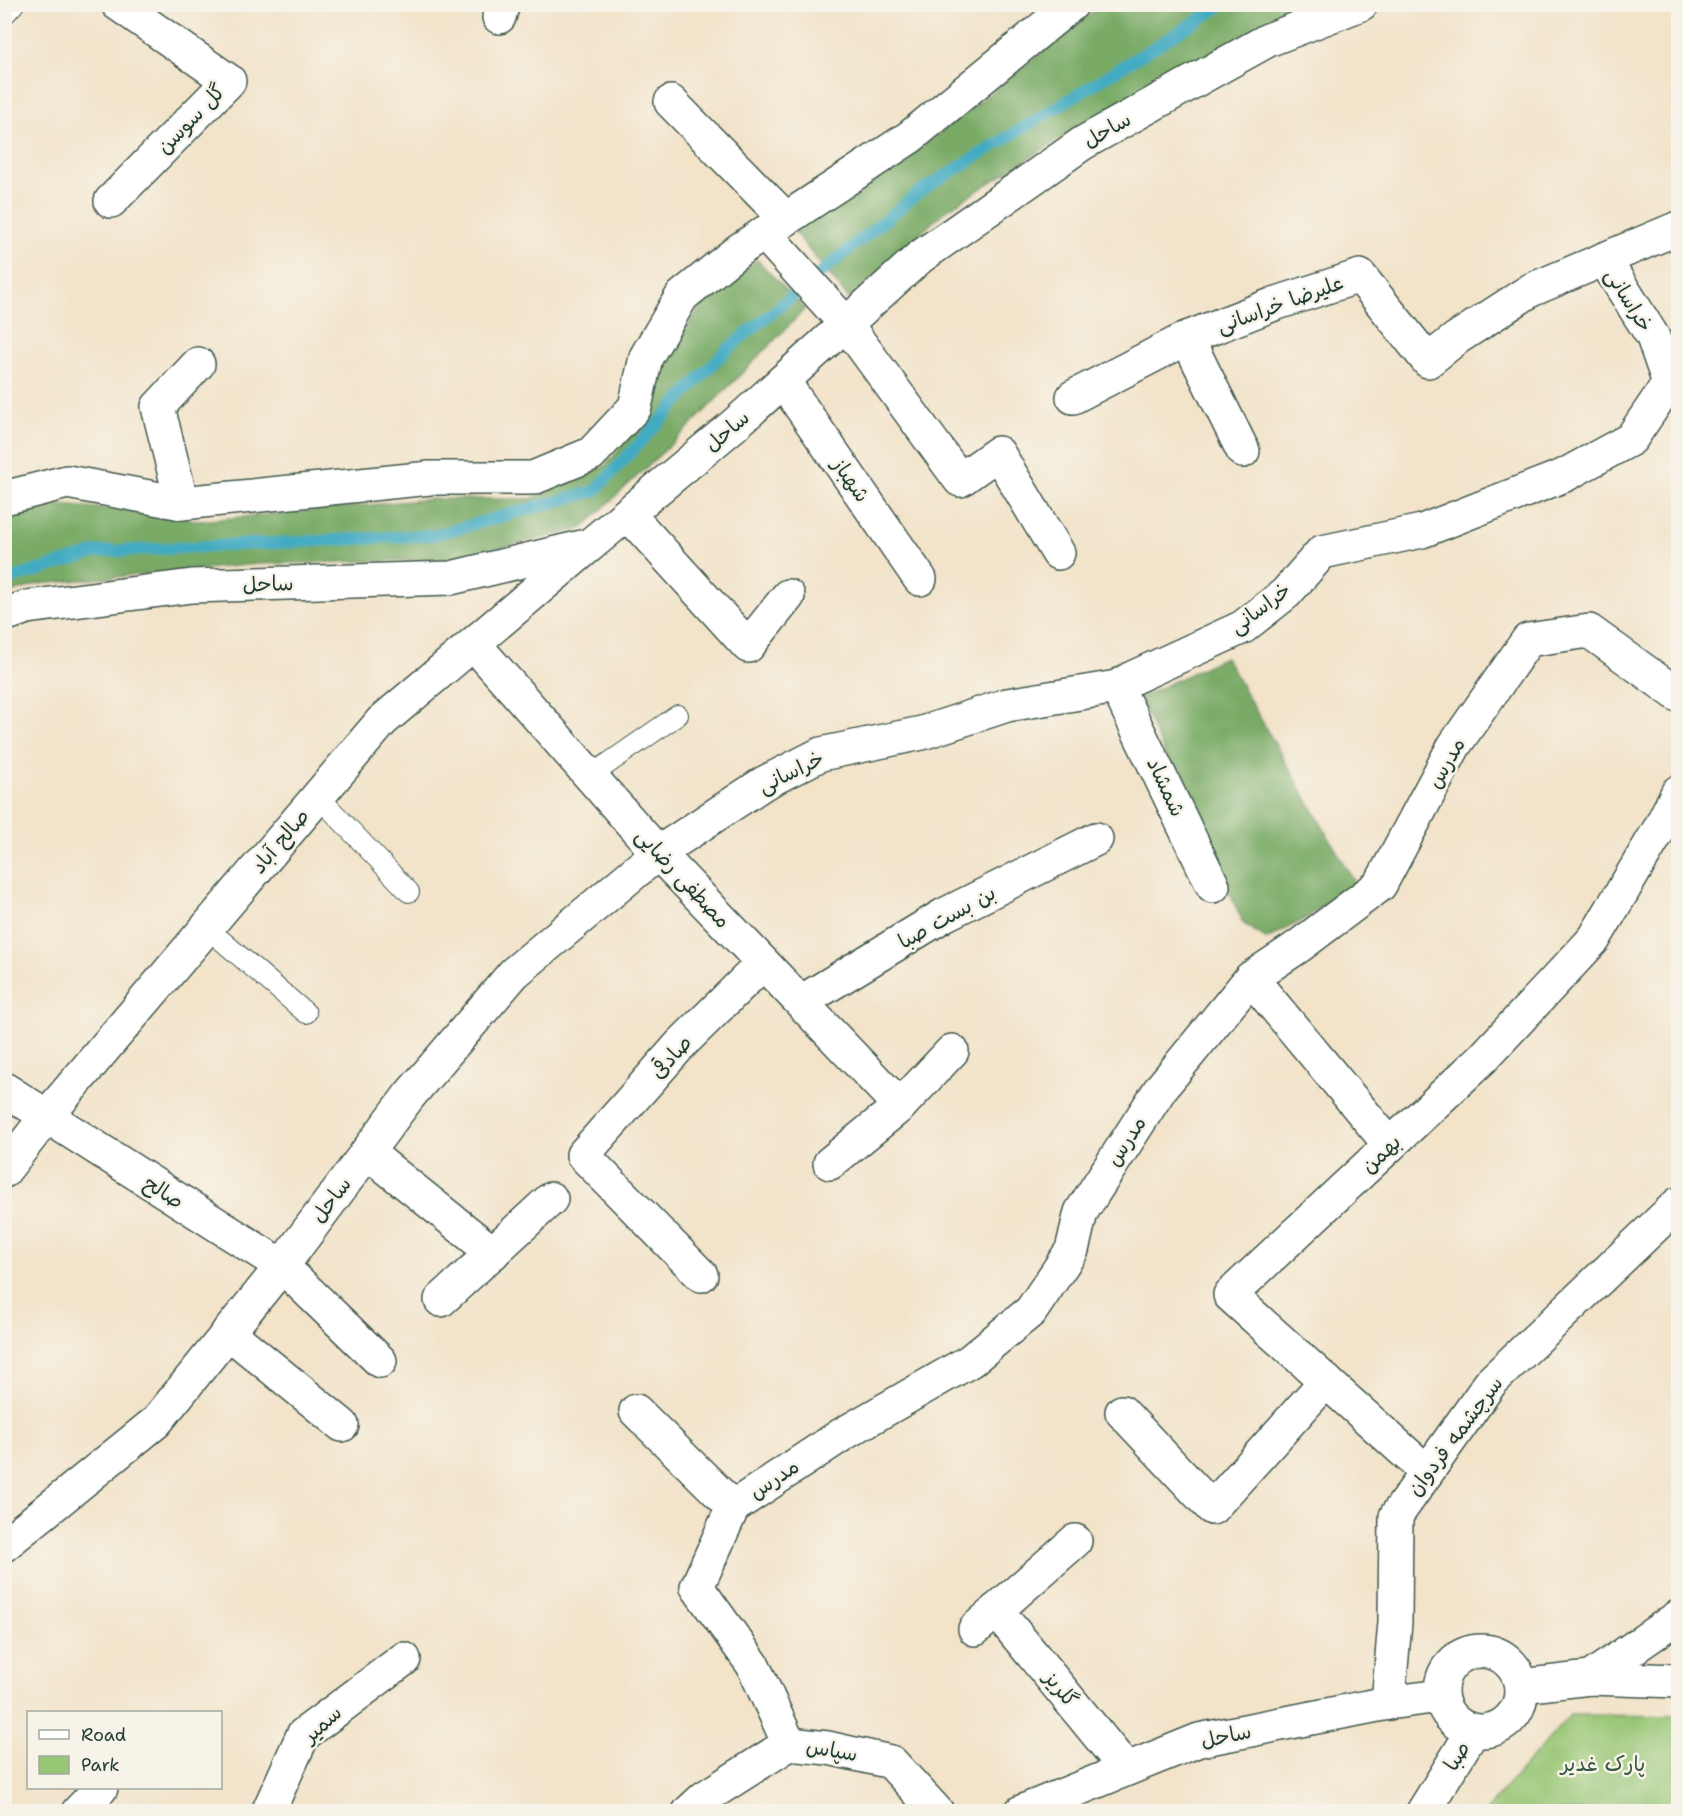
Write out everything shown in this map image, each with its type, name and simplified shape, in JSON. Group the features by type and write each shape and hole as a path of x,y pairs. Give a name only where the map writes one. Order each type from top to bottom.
{"street":[{"path":"4,498 67,482 182,503 430,478 533,478 591,454 635,407 646,357 682,296 739,250 910,137 1072,4"},
{"name":"ساحل","path":"4,615 27,607 192,586 451,578 590,545 733,426 920,257 1083,143 1268,40 1361,4"},
{"name":"گل سوسن","path":"111,201 229,81 130,5"},
{"path":"671,102 775,226 960,480 998,453 1058,553"},
{"name":"علیرضا خراسانی","path":"1072,397 1187,338 1274,304 1360,276 1428,361 1457,338 1531,290 1678,228"},
{"name":"خراسانی","path":"658,853 764,783 821,754 922,733 1007,705 1117,687 1243,627 1286,593 1322,552 1422,531 1565,476 1631,439 1669,383 1653,337 1604,259"},
{"path":"1187,338 1243,451"},
{"path":"182,503 158,407 198,364"},
{"name":"شهباز","path":"783,381 920,579"},
{"path":"628,514 748,646 788,596"},
{"name":"صالح آباد","path":"4,1171 46,1117 382,721 590,545"},
{"name":"مدرس","path":"789,1744 753,1665 698,1587 733,1507 843,1434 970,1361 1031,1311 1072,1250 1081,1212 1161,1088 1251,978 1299,946 1380,885 1454,746 1528,640 1589,631 1678,695"},
{"name":"مصطفی رضایی","path":"474,644 658,853 900,1106"},
{"name":"شمشاد","path":"1117,687 1213,886"},
{"name":"بهمن","path":"1427,1472 1230,1295 1483,1058 1594,939 1678,792"},
{"name":"بن بست صبا","path":"801,1002 944,915 1096,839"},
{"name":"ساحل","path":"4,1545 156,1422 282,1266 409,1096 514,973 658,853"},
{"name":"صادقی","path":"701,1275 583,1155 681,1044 763,963"},
{"path":"1251,978 1390,1145"},
{"path":"830,1163 900,1106 952,1051"},
{"name":"صالح","path":"4,1089 282,1266 380,1361"},
{"path":"367,1152 494,1252"},
{"path":"441,1300 552,1199"},
{"name":"سرچشمه فردوان","path":"1389,1703 1395,1622 1396,1516 1491,1382 1678,1204"},
{"path":"228,1332 342,1425"},
{"path":"1122,1412 1212,1508 1326,1381"},
{"path":"636,1411 733,1507"},
{"name":"گلریز","path":"1075,1541 985,1620 1126,1769"},
{"path":"1590,1678 1678,1617"},
{"path":"1489,1650 1512,1663 1522,1686 1517,1711 1498,1728 1473,1731 1451,1719 1440,1696 1445,1671 1464,1654 1489,1650"},
{"name":"سمیر","path":"268,1812 303,1735 404,1659"},
{"path":"1522,1686 1590,1678 1678,1681"},
{"name":"ساحل","path":"1021,1812 1198,1740 1389,1703 1440,1696"},
{"name":"صبا","path":"1423,1812 1473,1731"},
{"name":"سپاس","path":"689,1812 704,1798 789,1744 828,1748 891,1762 937,1812"},
{"path":"78,1812 100,1789"}],"lane":[{"path":"4,15 14,4"},
{"path":"590,776 678,715"},
{"path":"318,796 409,892"},
{"path":"207,928 306,1012"}],"green space":[{"path":"1102,5 1309,5 1261,26 1129,96 946,210 849,299 793,230 916,152"},
{"path":"757,260 805,309 687,429 581,529 451,559 258,564 38,584 5,595 5,520 57,505 148,512 200,521 431,499 531,499 605,466 652,412 668,355 701,306"},
{"path":"1225,657 1355,883 1306,918 1267,939 1244,924 1139,698"},
{"name":"پارک غدیر","path":"1570,1715 1678,1716 1678,1811 1485,1811"}],"waterway":[{"path":"4,581 97,552 434,535 595,491 724,352 919,192 1224,4"}]}
